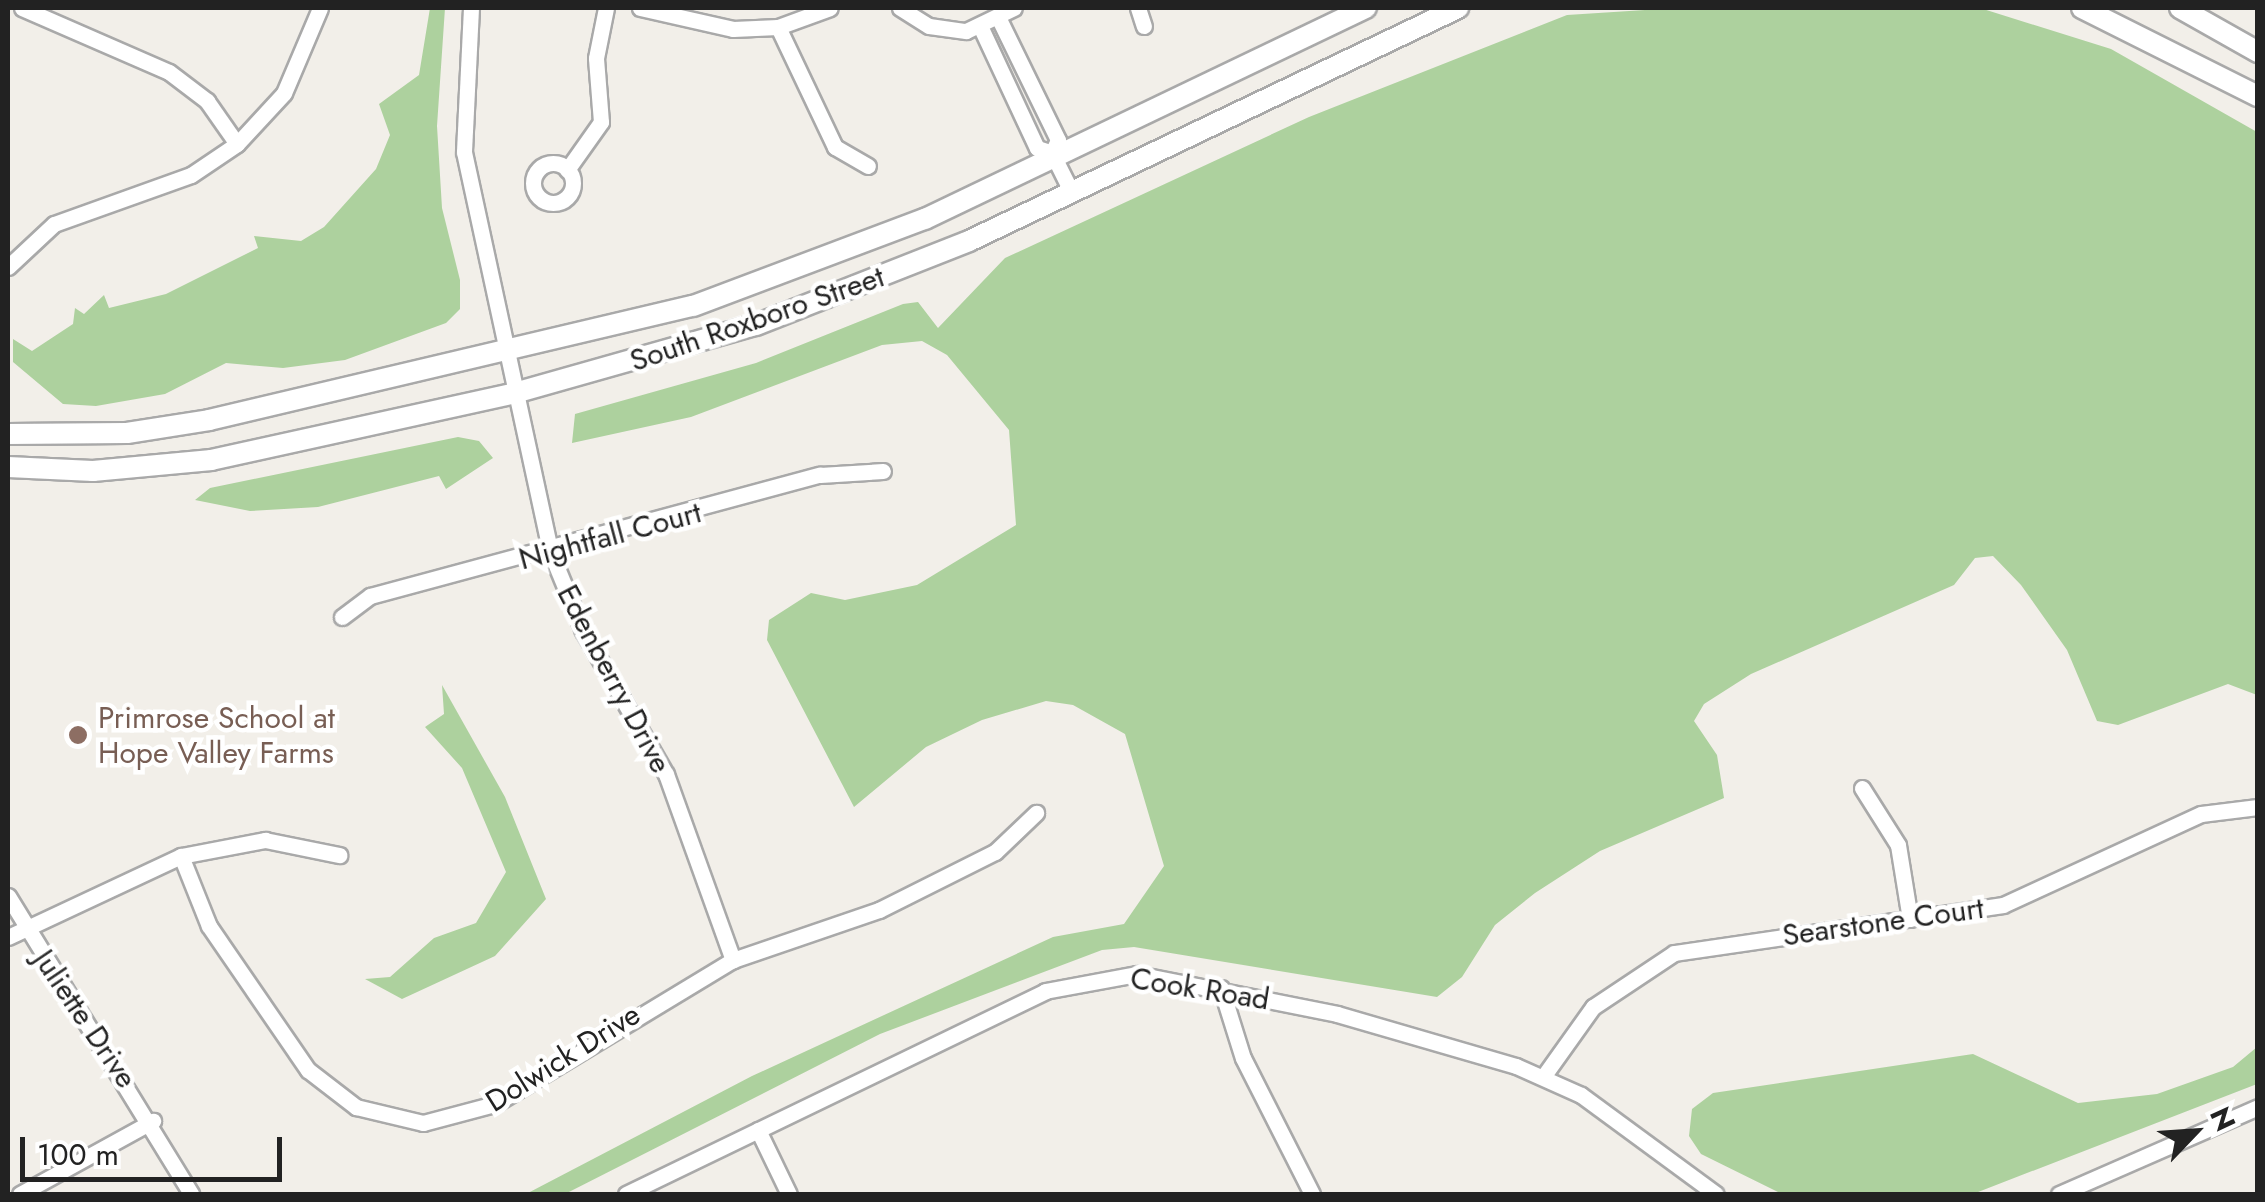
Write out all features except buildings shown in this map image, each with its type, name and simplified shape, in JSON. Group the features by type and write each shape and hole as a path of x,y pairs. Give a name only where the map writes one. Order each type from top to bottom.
{"street":[{"path":"22,8 169,72 207,101 237,144"},
{"path":"8,267 54,224 191,175 237,144 284,93 320,8"},
{"name":"Edenberry Drive","path":"471,8 464,152 551,553 583,631 666,774 733,960"},
{"path":"567,170 601,122 596,58 606,8"},
{"path":"640,8 716,27 778,27 830,8"},
{"path":"900,8 944,30 980,28 1014,8"},
{"path":"1138,8 1144,26"},
{"name":"South Roxboro Street","path":"8,434 157,428 506,357 777,278 1054,156 1366,8"},
{"name":"South Roxboro Street","path":"8,467 92,471 211,460 515,393 756,326 1071,191 1458,8"},
{"path":"2082,8 2258,96"},
{"path":"2180,8 2258,52"},
{"path":"999,19 1058,140 1054,156"},
{"path":"778,27 835,147 868,166"},
{"path":"980,28 1037,148 1054,156 1071,191"},
{"name":"Nightfall Court","path":"342,617 370,596 551,553 820,475 882,471"},
{"path":"1862,788 1898,845 1910,919"},
{"name":"Searstone Court","path":"1543,1076 1592,1006 1674,953 2003,905 2201,814 2258,807"},
{"name":"Dolwick Drive","path":"181,856 209,926 308,1070 356,1107 406,1122 450,1120 495,1104 733,960 879,910 994,852 1036,813"},
{"path":"8,937 181,856 281,840 339,855"},
{"name":"Juliette Drive","path":"8,896 153,1121 191,1194"},
{"name":"Cook Road","path":"626,1194 1077,981 1136,974 1221,988 1543,1076 1716,1194"},
{"path":"1221,988 1243,1058 1312,1194"},
{"path":"2060,1194 2258,1107"},
{"path":"24,1194 153,1121"},
{"path":"758,1130 789,1194"}],"green space":[{"path":"430,8 445,8 437,126 442,208 460,280 460,309 446,323 345,360 283,368 226,363 165,394 96,406 63,404 13,362 13,339 32,351 73,324 75,308 84,314 104,295 109,308 166,294 258,248 254,236 301,241 324,227 376,169 390,135 379,104 419,75"},
{"path":"1676,8 1980,8 2111,49 2257,132 2257,695 2228,684 2118,725 2097,721 2067,650 2021,585 1993,556 1975,558 1954,585 1751,674 1704,704 1694,721 1717,755 1724,798 1600,851 1535,893 1495,925 1462,977 1437,997 1134,947 1102,950 880,1034 565,1194 526,1194 752,1076 1053,937 1124,924 1164,866 1125,734 1073,705 1046,701 982,720 926,747 854,807 767,640 769,620 811,593 845,600 917,585 1016,525 1009,430 947,355 922,341 882,345 691,417 572,443 575,414 756,363 903,304 918,302 938,328 1005,258 1309,117 1567,15"},
{"path":"458,437 479,441 493,458 446,489 439,476 318,507 250,511 195,500 210,488"},
{"path":"442,685 505,797 546,899 495,956 402,999 365,979 390,977 434,938 476,923 506,872 462,768 425,727 444,714"},
{"path":"2257,1047 2257,1084 1973,1194 1782,1194 1701,1154 1689,1136 1692,1109 1713,1093 1973,1054 2078,1103 2157,1094 2233,1067"}],"place":[{"name":"Primrose School at Hope Valley Farms","path":"78,735"}]}
